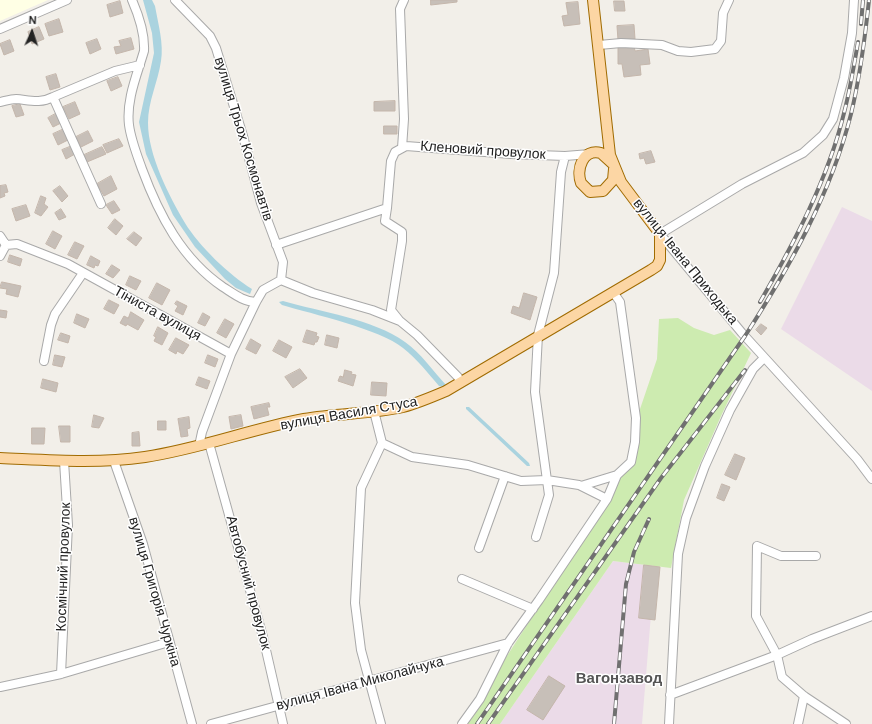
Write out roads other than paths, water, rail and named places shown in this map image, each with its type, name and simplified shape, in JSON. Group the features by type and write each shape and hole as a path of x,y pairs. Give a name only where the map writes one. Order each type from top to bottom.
{"main road":[{"name":"вулиця Івана Приходька","path":"593,0 610,155 627,191 660,234"},
{"path":"608,128 602,144 583,160 579,168 581,183 590,192 599,192 607,188 618,187 627,191"},
{"path":"592,153 604,155 614,166 614,177 607,188"},
{"name":"вулиця Василя Стуса","path":"0,458 64,461 114,461 147,456 204,444 294,421 327,415 374,412 402,407 425,400 460,383 538,335 657,266 660,260 660,234"}],"street":[{"path":"0,29 67,0"},
{"path":"132,0 139,16 144,42 140,65 128,108 129,126 135,151 160,215 180,245 205,272 233,294 248,302 256,302"},
{"name":"вулиця Трьох Космонавтів","path":"175,0 181,8 210,36 216,48 243,136 261,203 283,262 281,280"},
{"path":"179,0 181,8"},
{"path":"402,148 404,119 400,9 404,0"},
{"path":"660,234 742,184 803,153 823,135 833,119 844,78 852,33 854,0"},
{"path":"599,45 621,43 662,45 678,51 691,52 715,49 721,41 723,13 731,1"},
{"path":"0,102 15,99 36,102 47,101 53,97 115,71 140,65"},
{"path":"53,97 101,204"},
{"name":"Кленовий провулок","path":"400,321 391,310 402,241 402,232 385,222 391,161 395,152 406,146 510,154 565,156 561,172 554,273 538,335 534,392 543,464 548,480 549,495 536,537"},
{"path":"565,156 592,153"},
{"path":"276,245 387,208"},
{"name":"вулиця Івана Приходька","path":"660,234 764,358 857,459 872,479"},
{"path":"0,236 6,245 0,256"},
{"name":"Тіниста вулиця","path":"6,245 17,244 68,264 231,354"},
{"path":"44,361 51,325 55,314 83,273"},
{"path":"204,444 202,432 231,354 263,290 281,280 313,293 372,310 400,321 427,345 458,377 460,383"},
{"path":"462,724 480,700 508,643 533,609 607,499 617,475 631,462 635,442 636,418 620,302 613,292"},
{"path":"669,724 678,554 686,518 704,466 730,410 752,369 764,358"},
{"path":"374,412 382,443 361,488 355,603 361,650 381,724"},
{"path":"382,443 412,457 468,465 521,481 548,480 581,486 607,499"},
{"name":"Автобусний провулок","path":"204,444 263,637 283,724"},
{"name":"Космічний провулок","path":"61,674 68,525 64,461"},
{"name":"вулиця Григорія Чуркіна","path":"114,461 143,544 192,724"},
{"path":"581,486 617,475"},
{"path":"479,548 505,476"},
{"path":"816,556 781,556 757,546 756,616 777,655 782,676 804,696 846,724"},
{"path":"462,579 533,609"},
{"path":"670,694 777,655 812,639 872,616"},
{"path":"0,687 61,674 169,642"},
{"name":"вулиця Івана Миколайчука","path":"211,724 508,643"},
{"path":"798,724 804,696"}],"water":[{"path":"143,0 152,0 155,6 162,54 148,115 149,135 155,162 172,200 191,232 224,268 252,289 250,294 236,288 225,279 195,247 173,215 146,154 139,122 154,53 152,33"},
{"path":"283,301 346,317 378,327 392,334 411,346 427,362 446,385 444,387 439,386 413,357 392,341 363,328 282,305 279,302"},
{"path":"466,407 469,407 529,463 530,466 527,466 466,409"}],"railway":[{"path":"861,24 863,0"},
{"path":"477,724 745,336 793,257 820,201 843,144 857,86 869,0"},
{"path":"760,302 809,210 829,162 846,104 858,42"},
{"path":"488,724 661,478 745,370"},
{"path":"614,724 626,584 634,552 649,519"}],"district":[{"name":"Вагонзавод","path":"619,679"}]}
